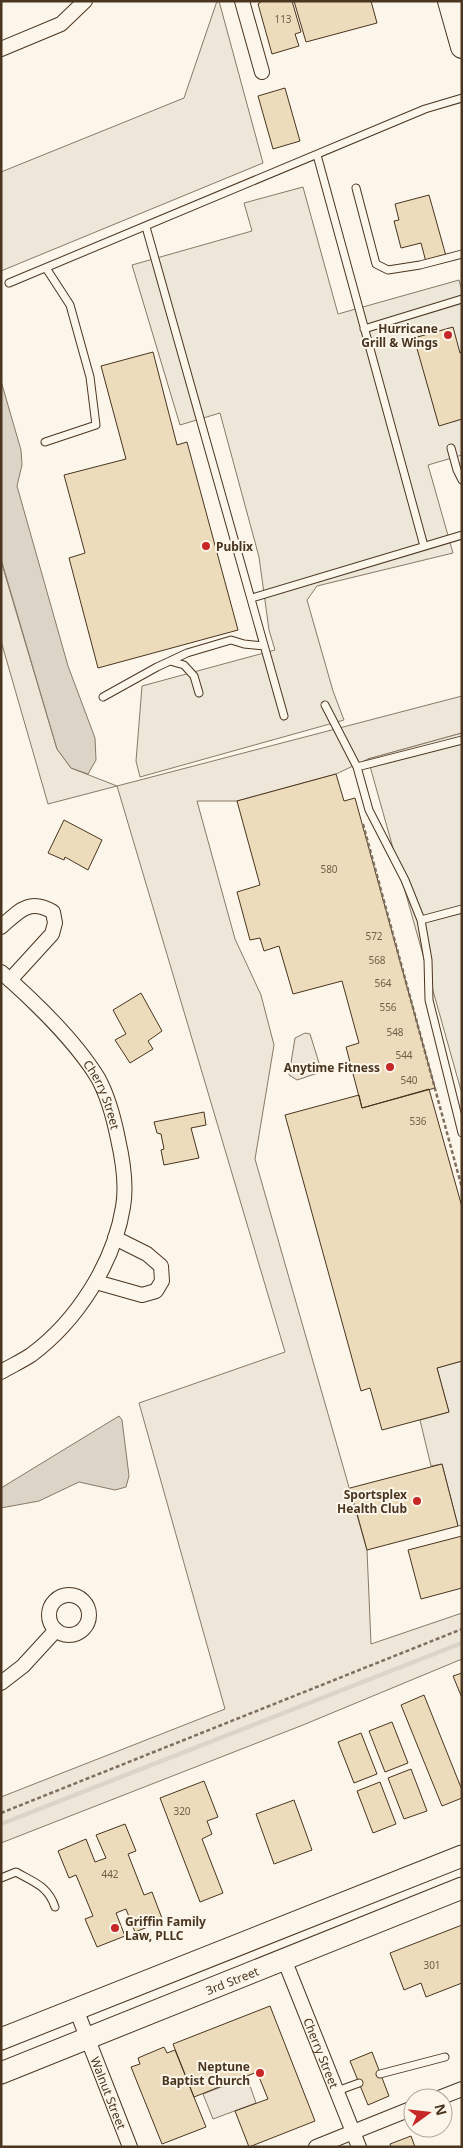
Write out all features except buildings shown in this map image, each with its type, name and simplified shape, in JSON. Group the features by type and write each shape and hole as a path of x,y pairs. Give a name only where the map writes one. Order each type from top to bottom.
{"highway":[{"path":"449,1 462,47"}],"main road":[{"path":"1,2039 462,1856"},
{"name":"3rd Street","path":"1,2072 462,1888"},
{"path":"273,1931 284,1958"}],"street":[{"path":"1,49 61,24 85,1"},
{"path":"242,1 262,72"},
{"name":"Cherry Street","path":"1,927 18,912 30,905 45,907 54,912 55,923 52,934 6,976 64,1034 98,1079 114,1119 124,1166 123,1206 115,1238 96,1282 69,1319 31,1355 1,1372"},
{"path":"96,1282 142,1295 156,1291 162,1281 161,1266 147,1254 115,1238"},
{"path":"2,1679 23,1666 56,1630"},
{"name":"Cherry Street","path":"284,1958 359,2147"},
{"name":"Walnut Street","path":"76,2009 130,2147"},
{"path":"316,2147 403,2112"}],"lane":[{"path":"10,284 425,109 462,98"},
{"path":"317,155 424,546"},
{"path":"356,188 376,264 388,270 420,266 462,254"},
{"path":"146,226 284,716"},
{"path":"46,268 70,305 90,377 96,425 46,442"},
{"path":"364,329 462,299"},
{"path":"451,448 462,480"},
{"path":"252,598 462,535"},
{"path":"103,698 157,667 187,653 230,640 264,646"},
{"path":"170,661 184,665 194,676 199,693"},
{"path":"325,705 357,767 370,810 405,880 422,920 428,960 428,1000 462,1133"},
{"path":"357,767 462,740"},
{"path":"422,920 462,909"},
{"path":"1,1878 16,1872 44,1888 50,1895 55,1908"},
{"path":"380,2074 445,2057"},
{"path":"337,2091 359,2082"}],"path":[{"path":"362,820 462,1188"},
{"path":"1,1813 462,1629"}],"shaded area":[{"path":"217,1 219,1 263,163 1,271 1,172 184,98"},
{"path":"303,187 338,314 459,280 462,291 462,353 415,338 439,425 462,419 462,455 428,465 453,553 317,586 307,600 333,691 344,720 140,777 136,761 142,686 275,650 269,630 259,557 220,413 180,425 132,265 252,231 244,203"},
{"path":"1,381 21,450 22,465 17,486 68,666 95,738 96,760 88,774 71,768 57,749 1,559"},
{"path":"1,561 57,749 71,768 117,786 48,804 1,641"},
{"path":"462,696 462,733 368,759 336,774 237,801 197,801 235,939 261,995 274,1045 255,1159 367,1550 371,1644 462,1613 462,1659 303,1725 1,1843 1,1797 225,1709 139,1403 285,1352 117,786"},
{"path":"462,733 462,1094 368,759"},
{"path":"305,1033 310,1034 320,1066 318,1073 297,1080 289,1075 295,1038"},
{"path":"462,1361 462,1525 458,1526 442,1464 431,1466 420,1420 449,1412 437,1368"},
{"path":"119,1416 122,1420 129,1476 126,1487 115,1490 79,1482 39,1501 1,1508 1,1488"},
{"path":"247,2077 256,2103 213,2119 203,2094"}],"waterway":[{"path":"1,1824 462,1643"}],"place":[{"name":"Hurricane Grill & Wings","path":"448,335"},
{"name":"Publix","path":"206,546"},
{"name":"Anytime Fitness","path":"390,1067"},
{"name":"Sportsplex Health Club","path":"417,1501"},
{"name":"Griffin Family Law, PLLC","path":"115,1928"},
{"name":"Neptune Baptist Church","path":"260,2073"}]}
